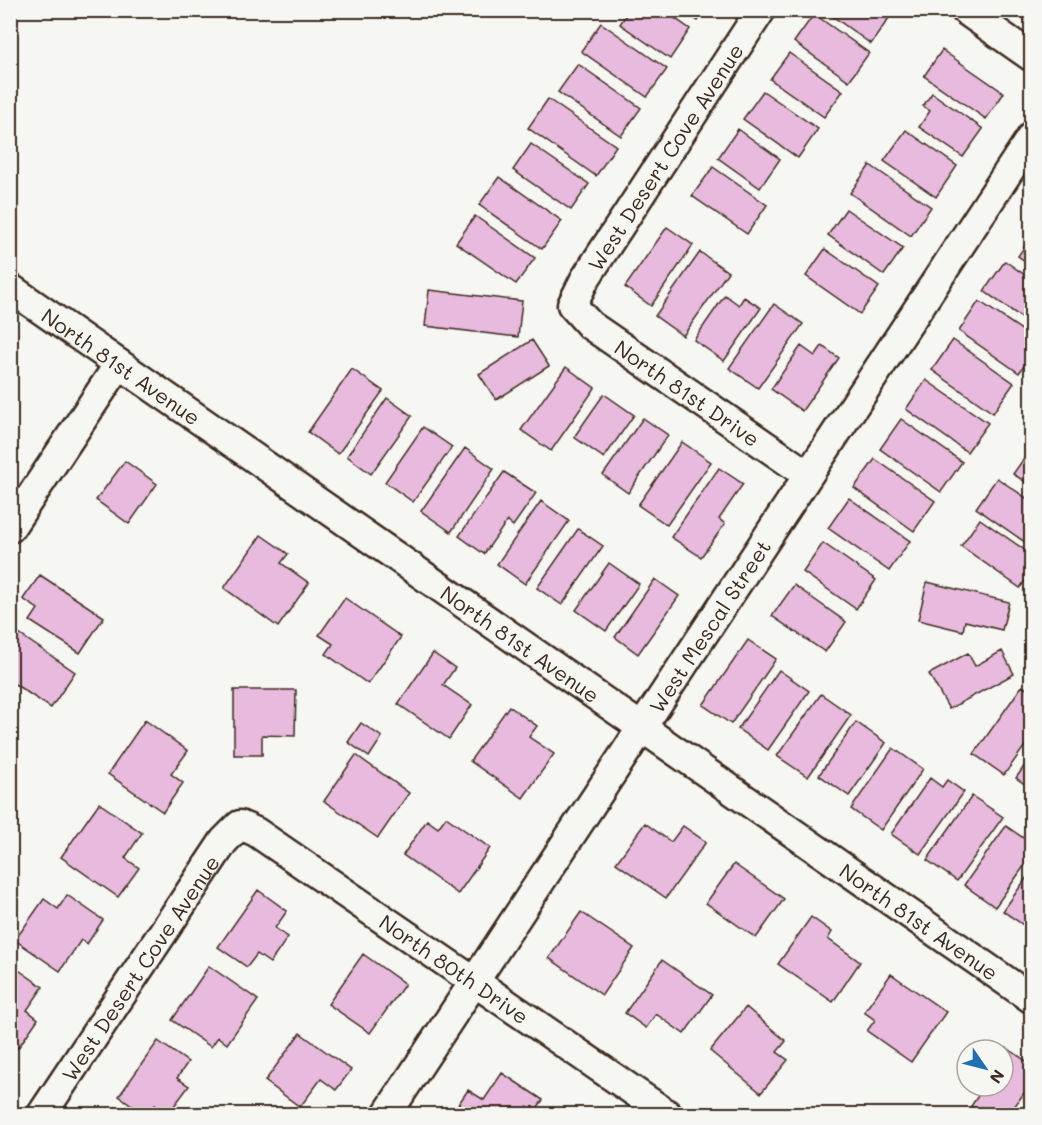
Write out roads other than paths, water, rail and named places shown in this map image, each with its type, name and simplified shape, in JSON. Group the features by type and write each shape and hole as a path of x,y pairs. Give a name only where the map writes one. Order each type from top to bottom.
{"street":[{"name":"West Desert Cove Avenue","path":"572,305 585,279 761,10"},
{"path":"965,10 1032,57"},
{"name":"West Mescal Street","path":"387,1114 1032,136"},
{"name":"North 81st Avenue","path":"10,288 1032,999"},
{"name":"North 81st Drive","path":"572,305 590,325 808,475"},
{"path":"10,528 119,364"},
{"name":"West Desert Cove Avenue","path":"42,1114 224,841 240,825"},
{"name":"North 80th Drive","path":"240,825 256,832 667,1114"}]}
